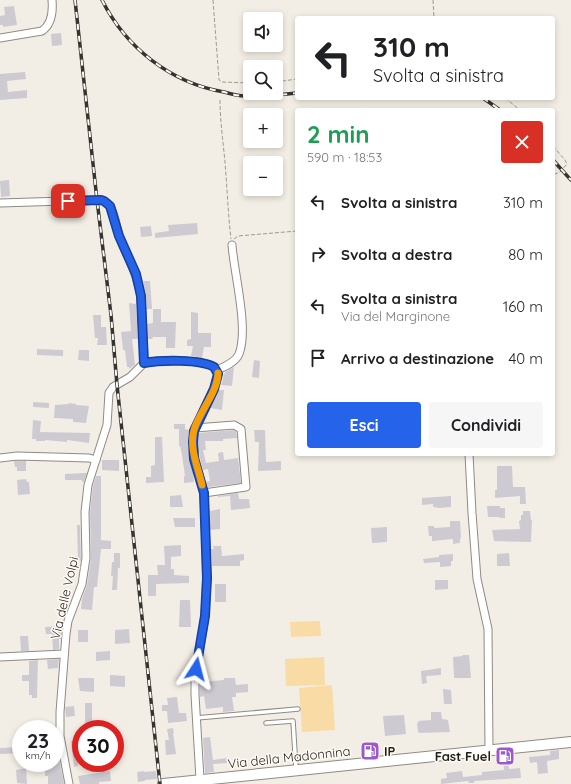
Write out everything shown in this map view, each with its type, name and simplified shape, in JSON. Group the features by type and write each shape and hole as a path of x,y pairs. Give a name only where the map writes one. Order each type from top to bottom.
{"main road":[{"name":"Via della Madonnina","path":"163,784 571,741"}],"street":[{"path":"0,38 42,31 47,27 52,16 52,0"},
{"path":"0,203 104,201 110,206 121,241 136,274 141,296 144,363 174,361 203,363 211,365 217,370 218,379 195,428 193,442 194,459 204,493 207,594 195,678 200,779"},
{"path":"217,370 231,363 239,355 241,343 242,324 232,245"},
{"name":"Via delle Volpi","path":"69,784 60,736 60,712 68,621 82,584 86,558 85,512 88,485 106,425 111,390 130,377 144,363"},
{"path":"195,428 234,425 241,429 246,487 204,493"},
{"path":"0,458 17,456 89,458 96,460"},
{"path":"469,456 477,579 488,629 490,750"},
{"path":"0,658 64,654"}],"lane":[{"path":"196,718 298,709"},
{"path":"266,723 293,721 296,769"}],"path":[{"path":"214,0 219,80 222,82 243,83"},
{"path":"433,0 434,16"},
{"path":"283,81 295,79"},
{"path":"220,100 226,192 232,245"},
{"path":"508,100 518,108"},
{"path":"555,148 567,163 560,172 555,174"},
{"path":"232,245 238,236 295,231"}],"shaded area":[{"path":"320,621 321,636 291,637 290,622"},
{"path":"324,657 325,685 286,686 285,659"},
{"path":"332,685 335,730 302,732 299,688"}],"building":[{"path":"14,6 17,25 3,27 3,25 0,25 0,16 5,15 4,7"},
{"path":"61,33 62,45 52,46 51,34"},
{"path":"25,72 26,79 7,81 8,92 27,90 27,98 0,100 0,74"},
{"path":"9,180 10,196 1,197 0,181"},
{"path":"197,223 198,234 155,238 155,233 169,231 168,225"},
{"path":"151,226 152,236 141,237 140,227"},
{"path":"143,281 150,281 152,309 147,309"},
{"path":"129,303 136,304 138,339 132,339 135,365 129,369 129,367 127,367 125,350 123,350 121,332 131,331"},
{"path":"153,309 161,309 161,322 176,322 175,348 166,348 166,337 153,337 152,339 148,339 147,324 153,323"},
{"path":"191,312 198,313 198,333 211,333 211,347 204,347 202,358 191,356 193,346 187,346 187,340 191,339"},
{"path":"93,315 101,315 101,327 106,327 107,345 97,345 98,338 95,338"},
{"path":"37,349 63,350 63,356 37,355"},
{"path":"79,350 89,350 89,361 78,360"},
{"path":"254,360 260,361 259,378 252,377"},
{"path":"234,367 232,386 221,385 225,372"},
{"path":"219,390 224,390 222,410 210,408"},
{"path":"33,402 49,403 49,408 33,407"},
{"path":"69,403 89,406 86,423 73,422 73,419 54,418 55,405"},
{"path":"33,420 41,421 40,432 90,433 89,443 67,440 67,442 45,440 36,441 36,439 32,439"},
{"path":"174,424 185,424 185,429 189,430 188,443 194,482 184,483 185,476 179,446 179,429 174,429"},
{"path":"233,430 236,432 237,438 223,439 223,441 205,441 206,450 203,450 206,463 219,461 218,453 223,452 224,460 238,458 241,483 208,487 206,482 210,481 208,469 203,470 200,458 198,442 199,433"},
{"path":"254,430 265,430 266,462 281,461 281,470 258,471 259,442 255,442"},
{"path":"155,437 162,437 164,482 146,483 146,477 151,477 151,466 155,465"},
{"path":"102,460 119,460 119,471 102,470"},
{"path":"14,461 26,461 26,471 17,471"},
{"path":"497,466 512,466 513,487 525,487 526,504 520,504 520,496 495,498 495,490 497,490"},
{"path":"87,473 84,482 82,482 82,480 65,480 65,474"},
{"path":"96,476 101,476 101,540 111,541 111,549 101,549 97,587 94,587 92,610 81,609 91,559 90,512 93,486"},
{"path":"26,479 27,482 29,482 30,494 18,495 17,480"},
{"path":"238,493 239,499 249,499 250,508 231,510 230,496 218,497 218,496"},
{"path":"181,495 183,507 170,507 170,496"},
{"path":"451,496 451,507 439,508 433,507 433,504 422,505 422,498"},
{"path":"487,506 500,506 500,508 505,508 505,518 488,517"},
{"path":"220,509 220,529 210,530 210,511"},
{"path":"523,511 530,511 532,520 531,542 494,541 492,530 520,529 519,521 521,520 521,515 523,515"},
{"path":"173,518 195,518 195,527 175,527"},
{"path":"450,521 460,521 460,543 453,544 453,539 432,541 432,536 429,536 428,526 434,526 434,528 450,527"},
{"path":"77,525 80,525 81,561 78,560"},
{"path":"387,527 387,542 372,543 371,528"},
{"path":"181,545 181,556 171,557 171,569 174,569 174,575 189,576 189,583 156,584 156,596 148,596 148,575 158,575 157,565 165,565 164,546"},
{"path":"213,546 221,546 222,556 244,554 244,560 240,561 240,566 212,566 211,549 214,549"},
{"path":"114,553 120,553 120,568 118,568 117,590 112,590 113,576 111,576"},
{"path":"509,553 510,566 497,566 497,554"},
{"path":"453,554 451,566 440,567 440,562 424,563 423,559 439,557 439,555"},
{"path":"435,580 448,580 448,589 435,590"},
{"path":"215,584 226,584 226,602 215,602"},
{"path":"180,600 190,600 191,627 179,627"},
{"path":"62,626 61,639 59,639 59,649 53,650 52,634 46,634 45,627"},
{"path":"129,629 130,643 115,644 115,630"},
{"path":"78,630 88,630 88,642 78,642"},
{"path":"20,636 28,636 29,651 21,651"},
{"path":"110,651 110,660 96,661 96,652"},
{"path":"462,655 469,655 471,678 454,678 453,657 463,656"},
{"path":"59,659 58,668 48,669 47,660"},
{"path":"38,660 37,698 32,698 32,695 29,695 29,681 22,681 22,675 29,675 29,661"},
{"path":"441,668 441,675 426,676 427,683 422,684 421,671"},
{"path":"110,675 125,676 125,687 110,686"},
{"path":"78,678 94,678 94,692 80,691"},
{"path":"224,678 235,678 236,685 248,684 248,692 236,693 236,697 232,697 234,711 223,712 223,707 206,709 204,696 200,697 200,682 224,680"},
{"path":"443,689 451,690 452,704 444,704"},
{"path":"177,697 179,713 186,713 187,721 168,723 167,711 162,711 162,705 168,705 167,698"},
{"path":"85,703 92,703 92,720 85,720"},
{"path":"74,706 75,716 66,717 65,707"},
{"path":"431,712 441,712 442,719 448,720 450,732 418,732 418,721 431,720"},
{"path":"404,715 406,734 385,736 383,716"},
{"path":"173,728 176,754 166,755 165,740 169,740 167,729"},
{"path":"210,737 213,760 227,758 227,763 213,764 214,772 205,773 203,738"},
{"path":"12,747 12,753 0,754 0,748"},
{"path":"559,750 559,759 547,761 548,773 538,774 537,762 530,763 529,757 550,755 550,751"},
{"path":"507,755 509,769 520,768 521,778 474,781 474,783 469,783 468,781 441,784 441,779 447,778 446,773 462,771 463,777 482,775 482,772 504,770 503,756"},
{"path":"156,771 157,779 138,782 137,772"},
{"path":"16,772 26,772 27,784 17,783"},
{"path":"45,772 62,772 64,784 48,784 48,776 45,776"},
{"path":"110,772 111,781 99,782 99,784 80,784 78,776"}],"railway":[{"path":"75,0 111,315 117,385 160,784"},
{"path":"102,0 112,17 137,48 168,72 186,81 240,96 264,96 295,93"},
{"path":"486,100 497,108"},
{"path":"555,162 571,180"}],"slow traffic":[{"path":"202,485 194,459 194,431 214,389 218,379 218,373"}],"place":[{"name":"IP","path":"370,751"},
{"name":"Fast Fuel","path":"505,756"}],"route":[{"path":"68,201 101,200 110,206 119,236 136,274 139,286 141,296 144,363 174,361 203,363 211,365 217,370 218,379 194,431 193,442 194,459 204,493 207,578 205,616 196,669"}]}
